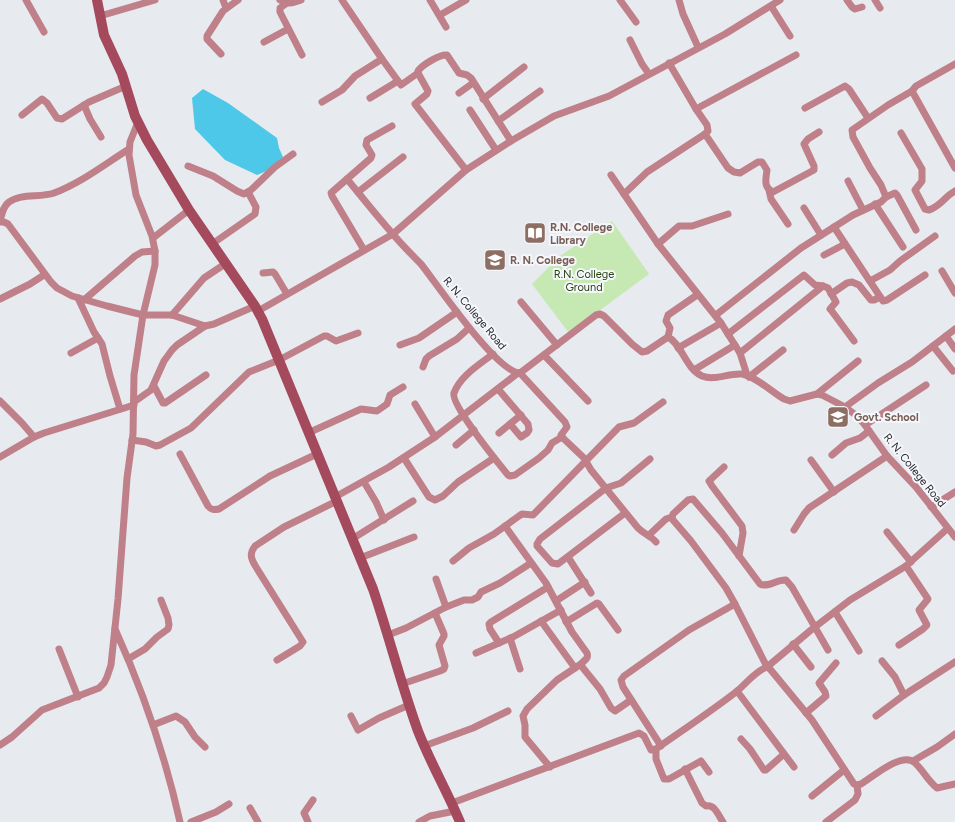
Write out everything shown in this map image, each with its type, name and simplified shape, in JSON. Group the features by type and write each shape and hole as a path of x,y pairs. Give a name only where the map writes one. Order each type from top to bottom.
{"main road":[{"path":"97,0 104,36 126,86 138,122 166,174 225,264 256,308 280,360 308,433 373,589 383,617 402,684 424,746 460,822"}],"street":[{"path":"26,0 44,32"},
{"path":"100,16 141,2 155,0"},
{"path":"223,0 226,8"},
{"path":"221,54 207,39 207,36 226,8 238,0"},
{"path":"301,0 291,3 283,2 280,10 302,55"},
{"path":"342,0 382,60 401,85 418,73 421,67 444,54 449,57 459,73 470,77 511,141"},
{"path":"430,0 446,27"},
{"path":"440,16 466,0"},
{"path":"620,0 636,22"},
{"path":"679,0 683,14 698,47"},
{"path":"0,456 34,437 134,404 154,386 164,361 172,350 205,326 256,308 287,294 393,234 466,170 496,150 554,116 609,96 698,47 725,34 780,0"},
{"path":"847,0 855,9 862,7"},
{"path":"875,0 880,8"},
{"path":"771,6 790,36"},
{"path":"264,42 288,29"},
{"path":"630,40 642,64 649,74"},
{"path":"696,109 796,55"},
{"path":"322,102 342,90 355,76 382,60"},
{"path":"624,194 647,172 708,131 708,128 669,63"},
{"path":"886,197 881,185 865,160 852,134 852,130 868,118 912,91 916,86 955,64"},
{"path":"484,99 524,67"},
{"path":"418,73 428,91 427,94 415,104 466,170"},
{"path":"370,98 398,81"},
{"path":"459,93 473,83"},
{"path":"22,115 42,99 59,120 84,105 126,86"},
{"path":"805,108 845,86 849,89 868,118"},
{"path":"498,121 540,91"},
{"path":"912,91 955,168"},
{"path":"84,105 90,119 101,136"},
{"path":"470,110 496,150"},
{"path":"0,745 12,737 42,710 98,688 104,683 110,672 127,478 132,440 134,375 142,315 154,273 155,251 153,238 136,195 129,155 130,142 138,122"},
{"path":"364,250 331,193 371,158 372,155 366,145 367,140 392,126"},
{"path":"769,190 773,192 814,170 814,166 804,144 808,139 819,132"},
{"path":"901,133 922,170 922,181 915,190 925,209 928,210 940,204 955,191"},
{"path":"705,134 728,168 734,172 740,173 758,162 762,162 766,168 765,181 771,199 788,224"},
{"path":"129,149 82,179 58,192 49,195 10,201 3,209 0,221 8,224 44,274 57,288 64,292 81,299 125,311 142,315 172,315 205,326"},
{"path":"188,166 213,176 244,194 271,170 293,154"},
{"path":"358,192 403,157"},
{"path":"611,175 658,244 697,295 716,315 740,353 748,376"},
{"name":"R. N. College Road","path":"347,179 422,266 469,328 493,354 510,369 519,373 565,422 567,426 562,433 562,437"},
{"path":"848,181 863,210"},
{"path":"212,244 255,214 256,207 248,192"},
{"path":"716,315 795,253 821,235 892,194 897,195 916,230"},
{"path":"875,204 903,247"},
{"path":"804,208 821,235"},
{"path":"153,238 189,210"},
{"path":"658,244 679,226 692,226 728,214"},
{"path":"834,227 880,297 885,302 925,275"},
{"path":"870,281 890,270 935,236"},
{"path":"824,255 845,244"},
{"path":"81,299 135,256 142,252 155,251"},
{"path":"172,315 204,278 225,264"},
{"path":"942,271 955,293"},
{"path":"263,273 273,272 276,274 287,294"},
{"path":"0,298 30,284 44,274"},
{"path":"728,334 802,275 807,276 815,285 828,288 836,302 830,309 854,341"},
{"path":"831,294 847,283 852,282 859,285 871,300 880,297"},
{"path":"740,353 823,286"},
{"path":"278,660 300,646 303,642 251,558 252,550 255,546 284,527 336,499 435,438 591,318 600,314 608,318 632,344 642,352 647,351 668,337 670,328 666,321 668,315 697,295"},
{"path":"81,299 94,332 104,348 109,372 120,409"},
{"path":"521,302 557,345"},
{"path":"400,345 420,338 457,312"},
{"path":"678,348 721,323"},
{"path":"423,367 429,356 457,339 469,328"},
{"path":"845,407 878,383 912,362 955,330"},
{"path":"132,440 146,442 156,446 164,443 191,428 244,375 255,368 280,360 324,336 336,341 358,333"},
{"path":"946,336 955,349"},
{"path":"668,337 671,338 694,370 701,375 714,378 740,374 748,376 778,396 790,401 817,394 858,361"},
{"path":"71,353 98,338"},
{"path":"694,370 735,345"},
{"path":"933,346 953,371"},
{"path":"748,376 783,350"},
{"path":"493,354 469,373 453,394 455,401 464,416 508,475 513,476 539,458 548,450 552,443 562,437 587,461 591,470 642,532 649,535 656,542"},
{"path":"544,355 588,402"},
{"path":"154,386 161,400 165,403 206,375"},
{"path":"832,455 846,443 860,438 867,428 926,385"},
{"path":"308,433 361,409 377,411 387,404 390,395 403,387"},
{"path":"498,389 530,427 528,433 521,437 510,424"},
{"name":"R. N. College Road","path":"817,394 827,397 857,416 887,456 906,475 955,538"},
{"path":"0,400 34,437"},
{"path":"453,561 469,548 522,514 533,515 619,427 634,422 663,402"},
{"path":"415,404 435,438"},
{"path":"499,433 521,416"},
{"path":"456,445 474,430"},
{"path":"180,454 211,510 219,509 270,476 317,454"},
{"path":"794,530 806,511 887,456"},
{"path":"404,458 429,497 435,500 439,499 458,482 494,458"},
{"path":"625,513 560,563 554,565 537,546 538,541 606,488 621,483 650,459"},
{"path":"811,460 834,492"},
{"path":"724,467 709,480 742,526 743,533 739,556"},
{"path":"364,482 376,502 384,520"},
{"path":"931,507 955,492"},
{"path":"649,535 666,519 672,517 688,500 693,499 760,584 767,585 782,580 786,580 790,583 828,650"},
{"path":"352,539 413,501"},
{"path":"672,517 709,565 735,604 767,667 770,668 806,713 851,781 857,785 858,794 855,800 826,822"},
{"path":"504,526 548,587 566,622 588,653 586,659 557,680 527,709 522,716 525,725 525,737 550,767"},
{"path":"419,822 430,816 550,767 639,733 644,736 651,750 659,748 690,727 737,691 814,627 855,597 908,564 947,529"},
{"path":"888,532 928,599 919,610 927,625 899,645"},
{"path":"360,558 414,536"},
{"path":"568,557 591,593"},
{"path":"388,635 406,628 446,607 464,600 472,600 478,597 481,592 500,583 531,563"},
{"path":"436,579 446,607"},
{"path":"556,602 585,582"},
{"path":"499,643 490,630 489,624 548,587"},
{"path":"128,659 145,649 168,629 168,618 161,600"},
{"path":"566,622 597,603 618,630"},
{"path":"708,772 701,761 669,779 664,779 656,759 659,748 621,683 621,680 624,676 689,630 735,604"},
{"path":"476,652 510,638 561,610"},
{"path":"835,612 859,651"},
{"path":"402,684 444,669 445,666 439,645 444,634 435,613"},
{"path":"541,621 578,666 583,668 600,689 613,710 618,710 631,700"},
{"path":"115,628 153,725 169,777 180,822"},
{"path":"510,638 520,669"},
{"path":"793,644 811,667"},
{"path":"59,649 78,697"},
{"path":"882,661 895,677 904,695"},
{"path":"806,713 826,696 819,683 836,662"},
{"path":"876,716 904,695 955,662"},
{"path":"737,691 794,767"},
{"path":"351,716 358,730 379,718 409,705"},
{"path":"424,746 473,728 508,711"},
{"path":"153,725 176,716 185,722 195,737 205,747"},
{"path":"913,761 937,748 955,734"},
{"path":"741,739 766,770 784,754"},
{"path":"857,785 897,761 903,759 913,761 937,788 955,784"},
{"path":"685,769 702,803 706,806 712,806 723,822"},
{"path":"812,796 844,770"},
{"path":"308,822 304,813 312,800"},
{"path":"191,822 211,814 229,804"},
{"path":"250,808 258,822"}],"green space":[{"name":"R.N. College Ground","path":"612,221 649,274 569,333 532,284 560,256"}],"water":[{"path":"203,89 228,103 277,138 283,157 269,170 257,175 225,160 195,129 192,98"}],"place":[{"name":"R.N. College Library","path":"535,233"},
{"name":"R. N. College","path":"495,260"},
{"name":"Govt. School","path":"838,417"}]}
